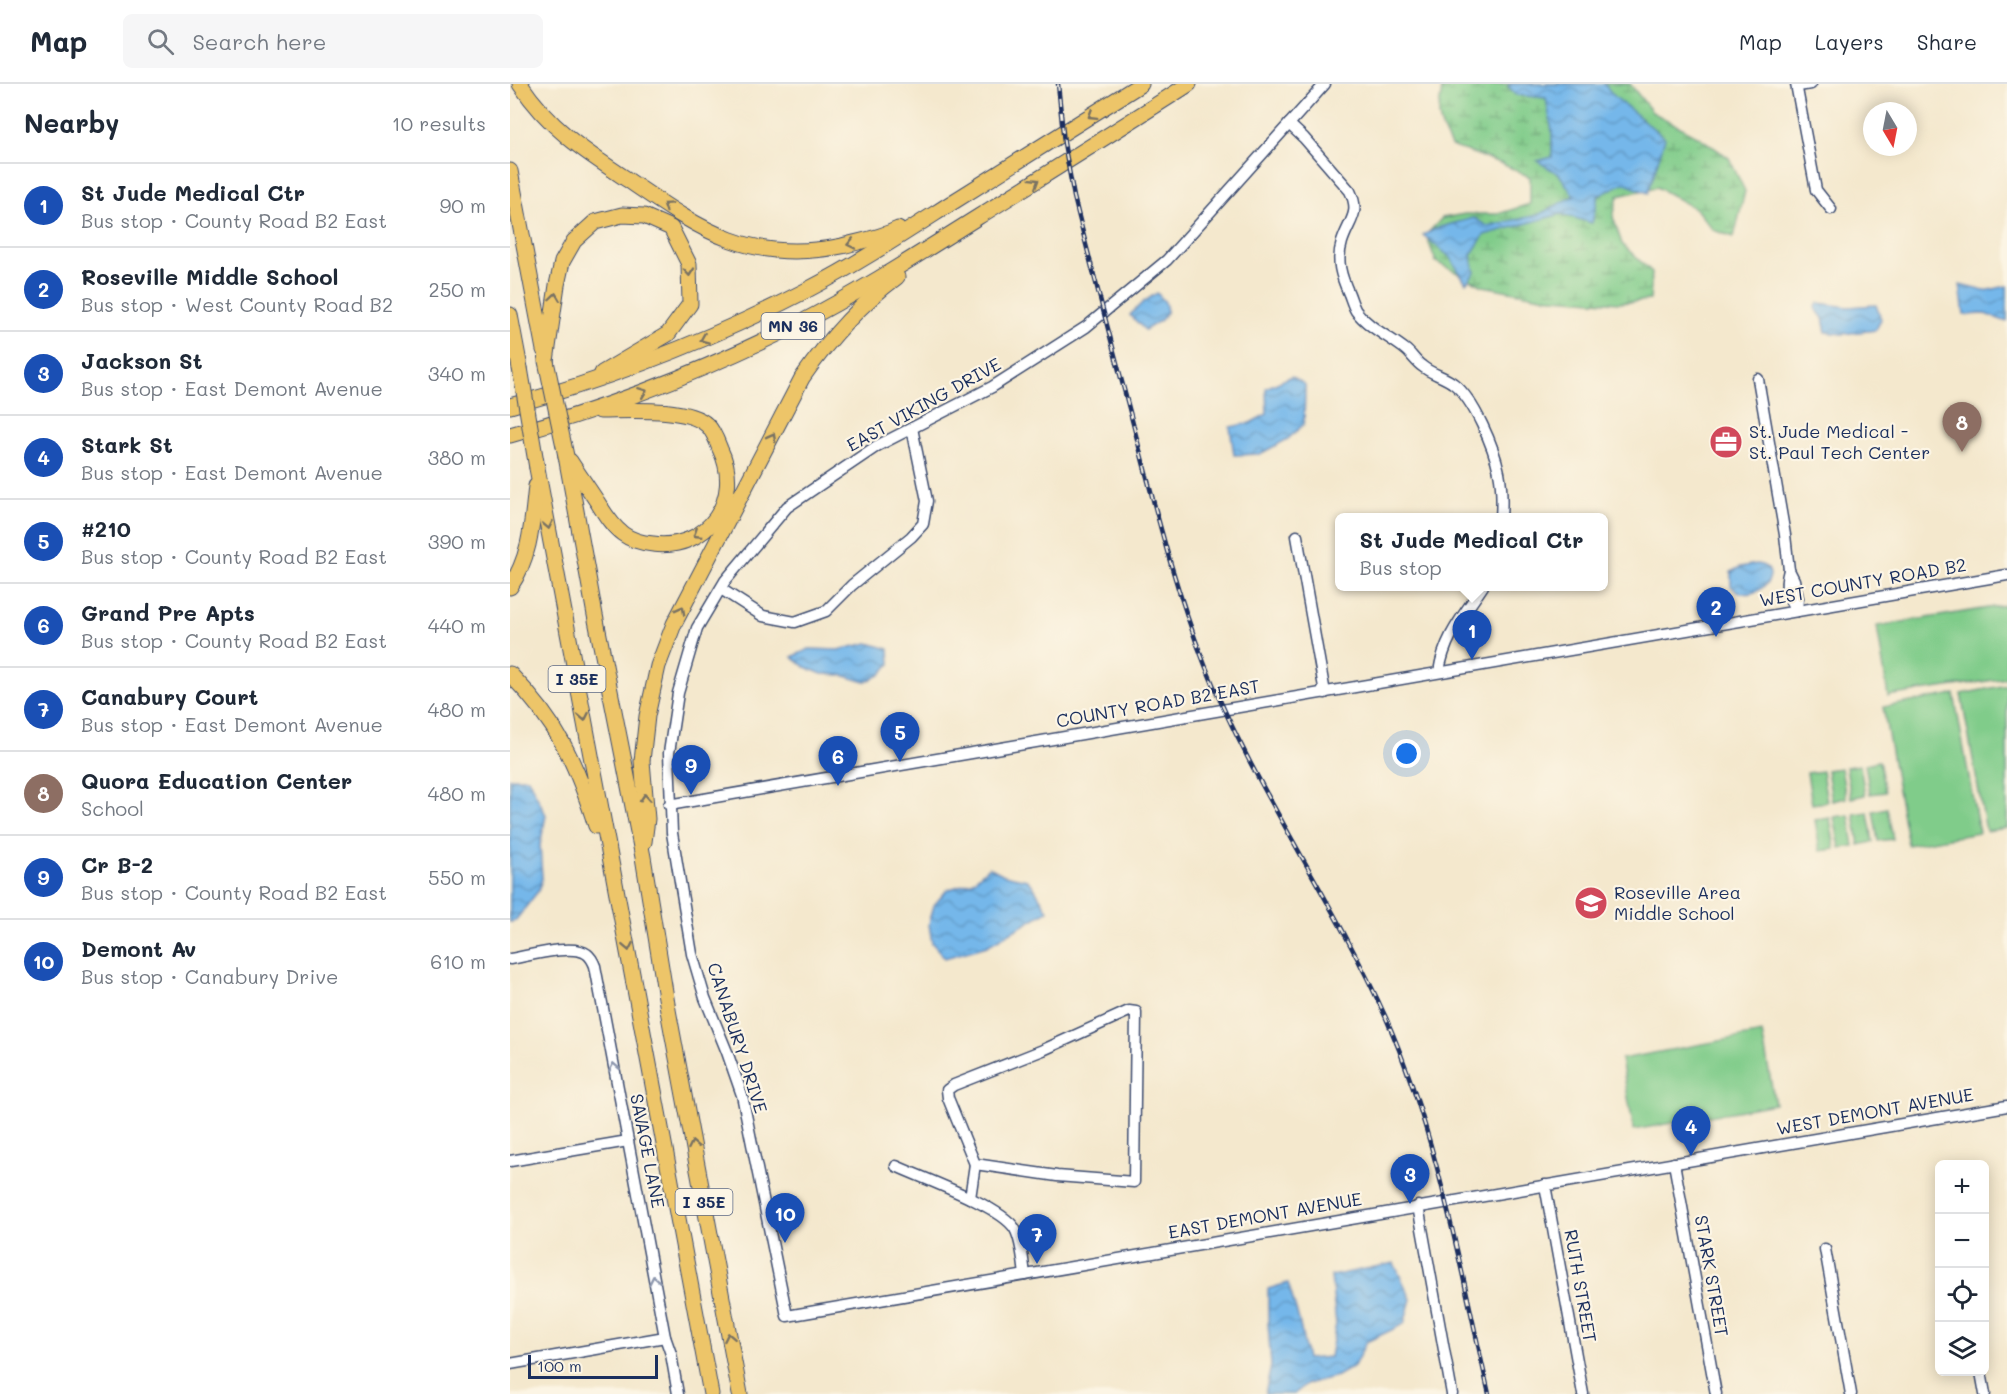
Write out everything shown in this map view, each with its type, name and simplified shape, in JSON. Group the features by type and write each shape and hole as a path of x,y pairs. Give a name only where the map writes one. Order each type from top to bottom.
{"highway":[{"path":"520,84 545,117 578,147 697,225 716,235 750,246 810,250 869,240 893,231 963,196"},
{"name":"MN 36","path":"510,406 584,385 664,356 784,302 855,263 1141,84"},
{"name":"MN 36","path":"510,435 588,412 703,368 798,324 891,271 1189,84"},
{"name":"I 35E","path":"510,171 643,857 668,1010 740,1394"},
{"path":"643,857 647,819 642,761 647,716 658,666 674,624 802,378 832,337 872,297 985,213"},
{"path":"546,358 562,262 574,241 595,222 622,215 644,216 671,228 689,264 690,304 668,334 626,357 584,385"},
{"name":"I 35E","path":"510,315 711,1394"},
{"path":"567,459 609,520 624,536 643,543 674,546 690,539 703,532 723,508 727,494 728,474 724,457 707,425 673,412 588,412"},
{"path":"510,587 525,559 531,536 537,468"},
{"path":"510,674 541,709 569,754 590,803 617,890"}],"street":[{"name":"EAST VIKING DRIVE","path":"669,805 669,753 678,693 697,628 721,589 787,507 877,447 992,387 1086,327 1167,260 1325,84"},
{"path":"1810,84 1797,85 1816,190 1830,210"},
{"path":"1289,124 1350,191 1354,199 1356,206 1354,215 1343,240 1339,265 1340,275 1356,310 1379,332 1408,351 1422,367 1454,384 1463,393 1480,424 1496,462 1500,484 1501,513"},
{"path":"1758,379 1789,570 1796,589 1797,611"},
{"path":"721,589 763,616 795,622 826,611 852,585 911,537 923,524 927,501 912,428"},
{"path":"1297,536 1324,693"},
{"name":"WEST COUNTY ROAD B2","path":"1653,636 2007,575"},
{"path":"1439,672 1442,654 1448,639 1480,591"},
{"name":"COUNTY ROAD B2 EAST","path":"669,805 1653,636"},
{"name":"CANABURY DRIVE","path":"669,805 692,954 705,998 742,1095 787,1316"},
{"name":"SAVAGE LANE","path":"510,959 574,949 586,952 595,966 665,1337 671,1354 678,1394"},
{"path":"970,1198 975,1164 948,1098 947,1090 1120,1014 1129,1011 1136,1012 1134,1182 1057,1176 975,1164"},
{"name":"WEST DEMONT AVENUE","path":"1749,1150 2007,1106"},
{"path":"510,1161 628,1141"},
{"name":"EAST DEMONT AVENUE","path":"787,1316 1749,1150"},
{"name":"STARK STREET","path":"1674,1163 1716,1394"},
{"path":"896,1166 970,1198 1004,1218 1015,1230 1025,1275"},
{"name":"RUTH STREET","path":"1545,1185 1583,1394"},
{"path":"1418,1206 1452,1394"},
{"path":"1825,1249 1851,1394"},
{"path":"510,1364 665,1337"},
{"path":"1982,1376 1985,1394"}],"green space":[{"path":"1443,84 1630,84 1652,112 1699,137 1729,158 1745,191 1734,237 1713,230 1696,209 1657,187 1618,196 1613,217 1622,244 1652,272 1650,300 1619,303 1541,297 1483,286 1436,262 1426,235 1442,218 1465,214 1498,214 1530,204 1530,177 1500,163 1451,146 1439,116"},
{"path":"2007,605 2007,678 1888,696 1877,626"},
{"path":"2007,685 2007,828 1986,831 1961,694"},
{"path":"1954,694 1979,833 1908,845 1883,707"},
{"path":"1879,761 1885,792 1870,794 1865,764"},
{"path":"1860,765 1865,795 1851,798 1846,767"},
{"path":"1841,768 1846,798 1832,801 1827,770"},
{"path":"1822,771 1827,802 1812,804 1807,773"},
{"path":"1887,808 1893,839 1878,841 1873,811"},
{"path":"1868,812 1873,842 1859,845 1854,814"},
{"path":"1849,815 1854,846 1840,848 1834,817"},
{"path":"1830,818 1835,849 1820,851 1815,820"},
{"path":"1762,1033 1775,1104 1634,1130 1621,1059"}],"water":[{"path":"1512,84 1604,84 1615,97 1665,138 1648,193 1623,183 1598,196 1592,223 1561,214 1484,235 1471,255 1475,272 1466,283 1450,257 1423,235 1440,227 1474,218 1487,226 1538,215 1574,196 1559,174 1537,161 1552,157 1552,131 1546,98 1516,95 1508,86"},
{"path":"1960,285 1984,291 2007,286 2007,322 1985,314 1964,315"},
{"path":"1157,293 1165,302 1167,311 1161,320 1145,330 1130,315"},
{"path":"1818,303 1848,307 1876,305 1881,319 1876,330 1842,334 1826,332 1823,318 1815,308"},
{"path":"1292,376 1305,385 1304,424 1288,439 1260,454 1234,455 1230,427 1250,423 1267,414 1266,388"},
{"path":"1757,564 1766,567 1770,573 1764,586 1749,593 1740,592 1731,586 1731,572 1740,567"},
{"path":"868,643 889,649 890,664 880,675 865,682 842,675 822,674 805,667 792,657 809,649 838,650"},
{"path":"510,778 528,778 546,815 540,845 542,878 539,890 515,921 510,922"},
{"path":"989,867 1004,875 1027,880 1048,911 987,946 945,958 932,943 929,924 934,905 947,890 972,882"},
{"path":"1394,1263 1411,1299 1404,1324 1366,1342 1354,1366 1337,1376 1307,1384 1294,1394 1265,1394 1271,1366 1268,1289 1288,1283 1307,1359 1330,1357 1336,1324 1331,1276"}],"railway":[{"path":"1058,84 1064,143 1074,197 1160,525 1185,610 1205,665 1246,755 1365,973 1404,1063 1434,1156 1489,1394"}],"place":[{"name":"St. Jude Medical - St. Paul Tech Center","path":"1726,442"},
{"name":"Quora Education Center","path":"1962,452"},
{"name":"Roseville Middle School","path":"1716,637"},
{"name":"St Jude Medical Ctr","path":"1472,660"},
{"name":"#210","path":"900,762"},
{"name":"Grand Pre Apts","path":"838,786"},
{"name":"Cr B-2","path":"691,795"},
{"name":"Roseville Area Middle School","path":"1591,903"},
{"name":"Stark St","path":"1691,1156"},
{"name":"Jackson St","path":"1410,1204"},
{"name":"Demont Av","path":"785,1243"},
{"name":"Canabury Court","path":"1037,1264"}]}
